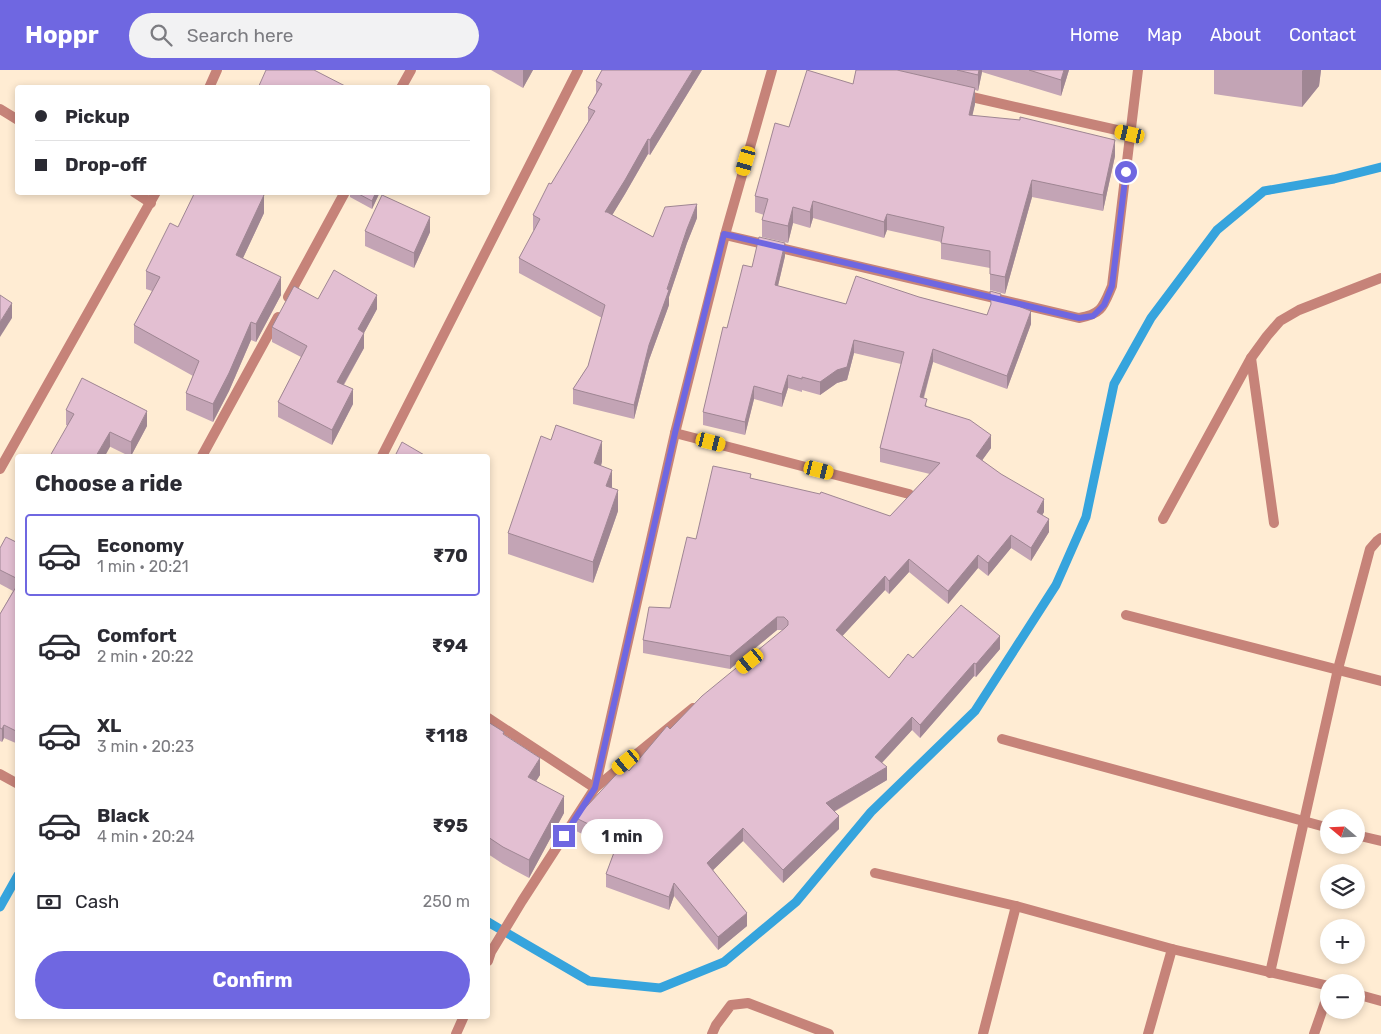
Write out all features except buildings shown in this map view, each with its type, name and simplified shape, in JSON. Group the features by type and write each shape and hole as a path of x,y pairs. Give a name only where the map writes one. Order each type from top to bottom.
{"street":[{"path":"210,85 217,70"},
{"path":"403,85 411,70"},
{"path":"383,454 578,70"},
{"path":"595,788 675,433 724,234 772,70"},
{"path":"724,234 1079,318 1093,316 1104,305 1112,286 1138,70"},
{"path":"951,92 1130,134"},
{"path":"0,109 15,118"},
{"path":"139,195 151,203"},
{"path":"1,464 155,195"},
{"path":"203,454 343,195"},
{"path":"1163,519 1251,358 1280,321 1299,310 1381,278"},
{"path":"1251,358 1274,523"},
{"path":"675,433 909,494"},
{"path":"1270,973 1338,669 1370,549 1381,538"},
{"path":"1126,615 1381,681"},
{"path":"490,954 595,788 704,699"},
{"path":"490,719 595,788"},
{"path":"1002,739 1320,826"},
{"path":"0,774 15,782"},
{"path":"1365,837 1381,841"},
{"path":"875,873 1016,906 1172,949 1320,984"},
{"path":"983,1034 1016,906"},
{"path":"1148,1034 1172,949"},
{"path":"1365,997 1381,1001"},
{"path":"712,1034 716,1024 731,1006 748,1002 829,1034"},
{"path":"1314,1034 1320,1017"},
{"path":"456,1034 463,1019"}],"waterway":[{"path":"490,923 589,981 660,988 724,962 796,902 871,812 975,711 1056,585 1086,517 1114,384 1151,318 1217,230 1264,191 1334,179 1381,167"},
{"path":"0,907 15,880"}],"route":[{"path":"564,836 595,788 675,433 724,234 1079,318 1093,316 1104,305 1112,286 1126,172"}]}
